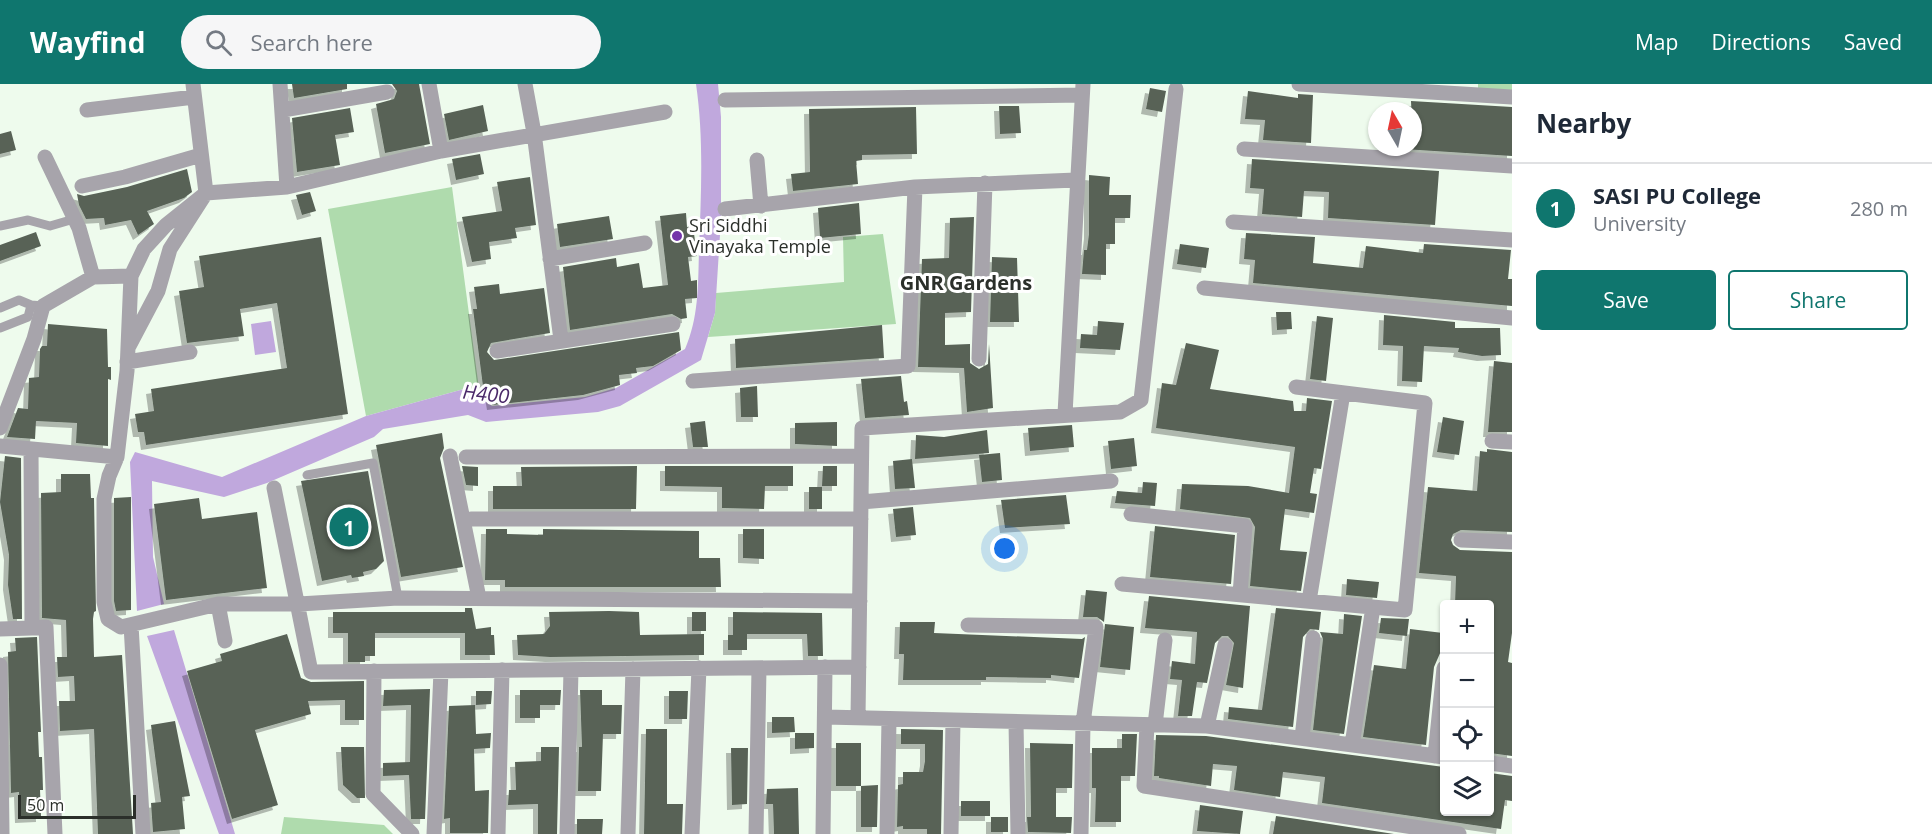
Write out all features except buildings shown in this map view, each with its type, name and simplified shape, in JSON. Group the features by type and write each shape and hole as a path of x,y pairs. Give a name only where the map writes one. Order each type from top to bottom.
{"street":[{"path":"280,84 287,187"},
{"path":"429,84 441,151"},
{"path":"525,84 534,133 561,340"},
{"path":"1299,84 1512,97"},
{"path":"858,718 862,428 1120,412 1141,400 1176,89"},
{"path":"725,100 1082,90 1065,414"},
{"path":"87,110 194,91 206,193 170,249 158,291 127,356"},
{"path":"283,110 387,92"},
{"path":"664,112 441,151 287,187 206,193 166,225 144,249 131,276 127,356 117,457 104,499 104,602 108,619 132,625 218,604 298,604 398,598 860,601"},
{"path":"1244,149 1512,166"},
{"path":"82,186 125,177 201,155"},
{"path":"45,158 75,219 93,277"},
{"path":"757,160 761,206"},
{"path":"725,209 915,187 1076,180"},
{"path":"979,359 985,183"},
{"path":"693,381 908,366 915,187"},
{"path":"1233,222 1512,240"},
{"path":"550,259 645,243"},
{"path":"0,428 34,339 37,305 93,277 131,276"},
{"path":"1204,288 1512,318"},
{"path":"497,351 673,324"},
{"path":"127,356 190,352"},
{"path":"1122,584 1405,610 1425,403 1296,387"},
{"path":"1309,601 1343,393"},
{"path":"1492,441 1512,442"},
{"path":"0,446 117,457"},
{"path":"31,449 32,628"},
{"path":"450,456 478,598"},
{"path":"466,456 861,456"},
{"path":"861,502 1111,481"},
{"path":"274,488 311,672 859,667"},
{"path":"1131,514 1245,526 1240,595"},
{"path":"471,519 861,519"},
{"path":"1461,540 1512,542"},
{"path":"218,604 225,641"},
{"path":"1352,745 1373,607"},
{"path":"132,625 143,834"},
{"path":"968,625 1096,627 1083,723 1081,834"},
{"path":"0,629 46,627 55,834"},
{"path":"1302,738 1313,638"},
{"path":"1165,639 1144,786 1459,834"},
{"path":"1208,726 1225,645"},
{"path":"0,665 2,834"},
{"path":"823,834 825,667"},
{"path":"692,834 699,668"},
{"path":"756,834 759,668"},
{"path":"567,834 571,669"},
{"path":"628,834 633,669"},
{"path":"498,834 502,670"},
{"path":"374,671 373,794 412,834"},
{"path":"434,834 441,671"},
{"path":"825,717 1208,726 1440,757"},
{"path":"887,834 889,719"},
{"path":"951,834 952,720"},
{"path":"1016,722 1018,834"},
{"path":"1494,764 1512,766"}],"lane":[{"path":"0,226 28,220 50,226 75,219"},
{"path":"0,308 19,300 37,305 28,317 0,328"},
{"path":"307,475 373,463 398,598"}],"green space":[{"path":"1478,84 1512,84 1512,90 1478,89"},
{"path":"452,187 480,396 464,389 366,416 328,209"},
{"path":"883,234 896,324 708,337 715,313 716,293 844,282 843,237"},
{"path":"284,817 384,825 393,834 281,834"}],"shaded area":[{"path":"696,84 718,84 721,117 721,219 715,313 701,360 620,406 598,412 486,422 468,415 383,429 374,437 267,483 224,497 152,481 153,557 164,604 137,611 130,462 135,452 222,477 366,416 464,389 480,396 492,406 585,397 616,388 685,349 693,325 697,300 701,167"},
{"path":"271,321 276,352 255,355 251,324"},
{"path":"174,630 235,834 219,834 147,636"}],"place":[{"name":"Sri Siddhi Vinayaka Temple","path":"677,236"},
{"name":"SASI PU College","path":"349,527"}],"district":[{"name":"GNR Gardens","path":"966,283"}],"water label":[{"name":"H400","path":"486,394"}]}
